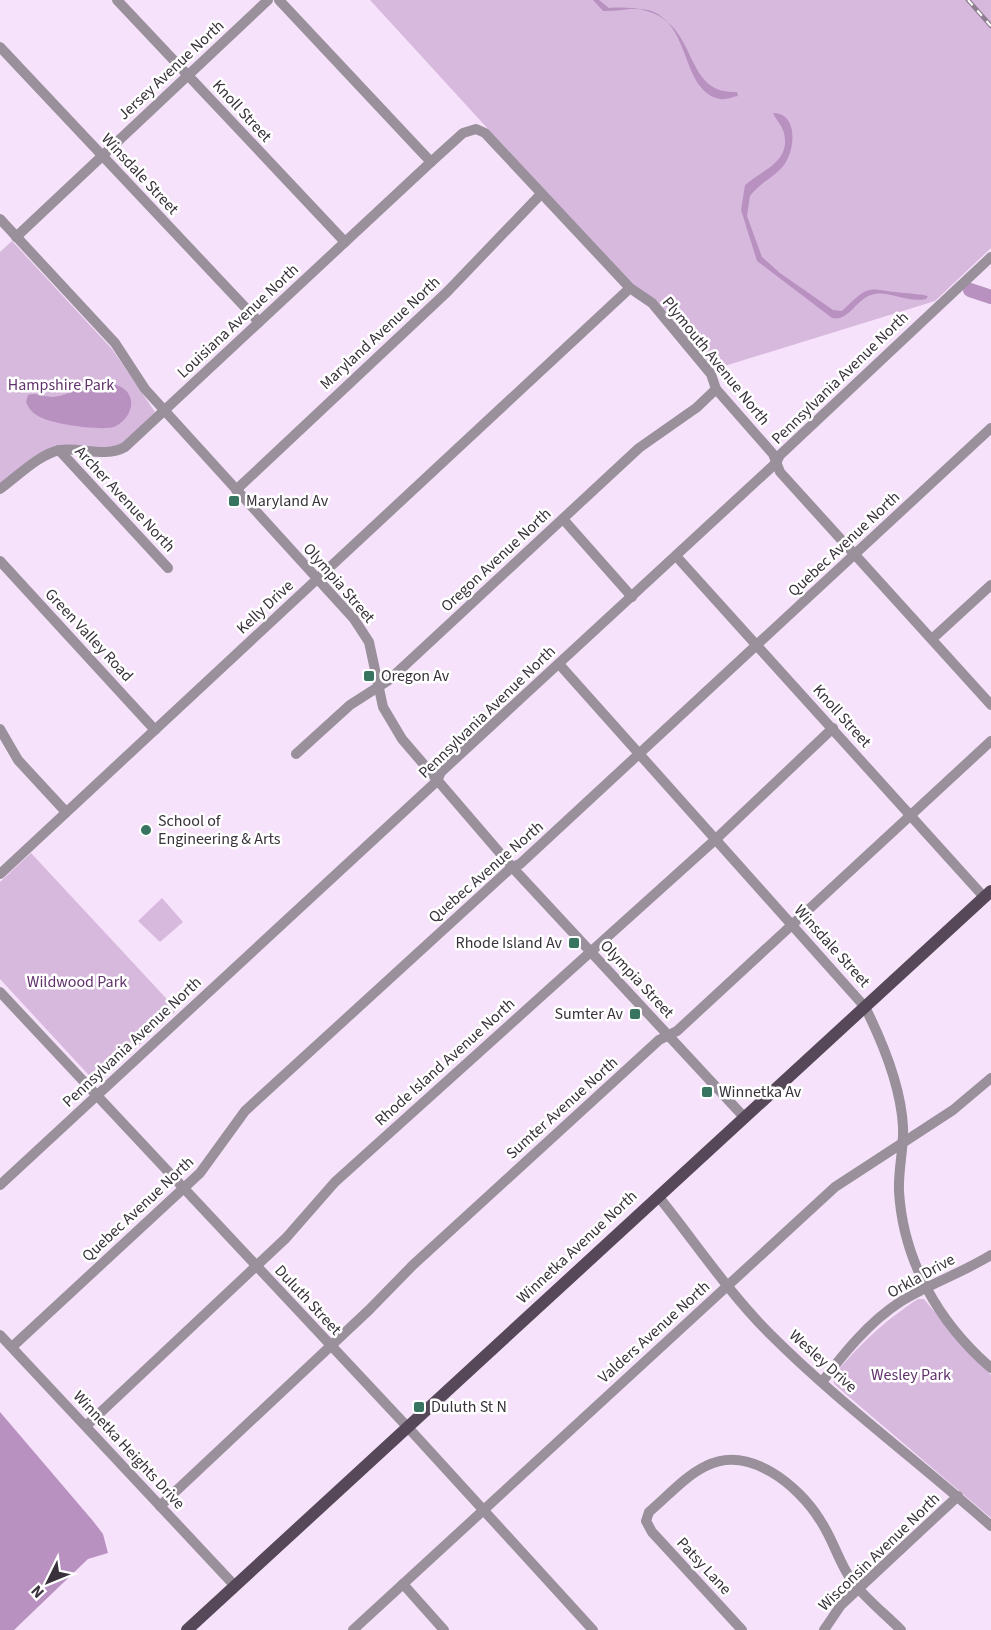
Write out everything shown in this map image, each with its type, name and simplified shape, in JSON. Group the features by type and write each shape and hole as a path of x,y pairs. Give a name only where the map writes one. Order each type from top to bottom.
{"main road":[{"name":"Winnetka Avenue North","path":"187,1630 406,1426 988,894"}],"street":[{"name":"Knoll Street","path":"117,0 345,242"},
{"name":"Jersey Avenue North","path":"16,237 268,0"},
{"path":"279,0 431,162"},
{"name":"Winsdale Street","path":"0,47 259,322"},
{"name":"Louisiana Avenue North","path":"59,450 117,451 165,411 463,133 476,129"},
{"name":"Plymouth Avenue North","path":"476,129 485,133 630,288 652,303 711,374 716,389 773,454 780,472 991,705"},
{"name":"Maryland Avenue North","path":"236,490 447,292 541,194"},
{"name":"Olympia Street","path":"0,219 115,343 145,389 363,630 369,642 388,718 437,781 512,867 744,1118"},
{"name":"Pennsylvania Avenue North","path":"0,1185 437,781 441,772 776,463 797,439 991,256"},
{"name":"Kelly Drive","path":"0,874 630,288"},
{"name":"Oregon Avenue North","path":"296,754 350,705 379,686 639,448 696,408 716,389"},
{"name":"Quebec Avenue North","path":"12,1347 212,1159 258,1098 512,867 520,864 991,428"},
{"path":"0,489 43,458 59,450"},
{"name":"Archer Avenue North","path":"59,450 168,568"},
{"path":"562,519 632,597"},
{"name":"Knoll Street","path":"676,556 910,815 988,894"},
{"name":"Green Valley Road","path":"0,561 155,730"},
{"path":"932,639 991,585"},
{"name":"Winsdale Street","path":"559,664 865,1007 882,1040 895,1086 903,1128 899,1191 902,1214 925,1289 946,1320 991,1368"},
{"name":"Rhode Island Avenue North","path":"86,1426 257,1267 335,1182 716,840 833,728"},
{"path":"0,729 18,760 66,812"},
{"name":"Sumter Avenue North","path":"160,1506 331,1346 412,1265 658,1040 677,1031 991,741"},
{"name":"Duluth Street","path":"0,992 406,1426 593,1630"},
{"name":"Valders Avenue North","path":"353,1630 835,1187 953,1110 991,1078"},
{"name":"Wesley Drive","path":"658,1196 727,1286 769,1333 822,1382 991,1526"},
{"name":"Orkla Drive","path":"822,1382 842,1356 880,1317 925,1289 991,1254"},
{"name":"Winnetka Heights Drive","path":"0,1335 235,1586"},
{"name":"Patsy Lane","path":"742,1630 652,1532 646,1521 649,1512 705,1466 730,1459 750,1462 775,1475 807,1502 820,1519 850,1579 859,1590"},
{"name":"Wisconsin Avenue North","path":"824,1630 833,1614 958,1497"},
{"path":"403,1584 444,1630"},
{"path":"859,1590 901,1630"}],"green space":[{"path":"370,0 991,0 991,248 935,301 715,369 656,303 619,272"},
{"name":"Hampshire Park","path":"12,241 112,349 155,412 123,443 111,447 58,448 0,483 0,252"},
{"name":"Wildwood Park","path":"31,853 177,1010 97,1084 0,979 0,882"},
{"path":"162,898 183,922 160,942 138,921"},
{"name":"Wesley Park","path":"918,1299 924,1299 963,1347 991,1375 991,1518 834,1384 833,1376 863,1344 894,1316"}],"shaded area":[{"path":"593,0 599,0 609,8 632,9 603,11"},
{"path":"641,9 654,12 666,20 669,25 662,18"},
{"path":"669,25 677,32 704,79 717,89 737,92 738,96 720,99 708,94 692,72 675,32"},
{"path":"773,113 787,119 791,126 792,142 791,151 784,165 750,196 747,216 762,257 780,273 833,310 842,311 865,291 876,289 928,296 926,299 875,294 868,296 844,316 832,318 757,261 741,210 745,185 774,164 783,151 784,133"},
{"path":"91,382 119,386 129,395 131,406 129,412 126,418 116,426 101,428 57,423 37,415 26,402 28,395 59,396"},
{"path":"0,1412 103,1534 108,1553 88,1559 14,1630 0,1630"}],"waterway":[{"path":"970,290 991,297"}],"railway":[{"path":"968,0 991,26"}],"place":[{"name":"Maryland Av","path":"234,501"},
{"name":"Oregon Av","path":"369,676"},
{"name":"School of Engineering & Arts","path":"146,830"},
{"name":"Rhode Island Av","path":"574,943"},
{"name":"Sumter Av","path":"635,1014"},
{"name":"Winnetka Av","path":"707,1092"},
{"name":"Duluth St N","path":"419,1407"}]}
